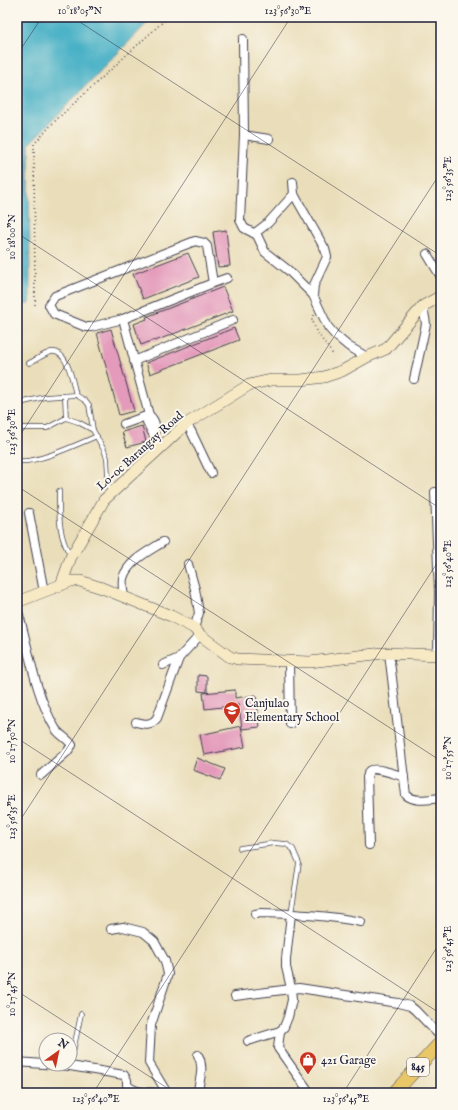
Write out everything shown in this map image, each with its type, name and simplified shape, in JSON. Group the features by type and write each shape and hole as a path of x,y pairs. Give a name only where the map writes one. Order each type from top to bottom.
{"main road":[{"name":"845","path":"394,1093 441,1042"}],"street":[{"path":"243,39 244,135 240,220 244,228 255,233 265,252 288,270 313,295 328,327 335,335 348,346 367,357"},
{"path":"244,135 268,139"},
{"path":"293,182 294,194 325,249 327,257 314,285 313,295"},
{"path":"255,233 268,223 294,194"},
{"path":"214,283 207,246 204,243 195,241 55,296 49,305 54,314 86,327 91,327 123,319 227,278"},
{"path":"427,254 441,277"},
{"name":"Lo-oc Barangay Road","path":"61,585 71,557 104,500 186,424 249,385 271,380 301,380 324,377 342,371 367,357 386,349 423,306 441,296"},
{"path":"414,379 426,324 423,306"},
{"path":"123,319 149,415 154,420 156,427 154,434 160,448"},
{"path":"134,361 233,320"},
{"path":"124,424 149,415"},
{"path":"186,424 191,431 211,473"},
{"path":"17,602 71,581 80,581 171,616 198,632 230,657 238,659 310,662 389,653 439,655 440,592 435,492"},
{"path":"29,513 44,592"},
{"path":"124,597 122,586 124,578 131,565 145,553 163,542"},
{"path":"136,722 150,724 157,718 179,658 198,632 199,613 195,589 188,564"},
{"path":"17,608 30,662 43,702 55,730 72,745 67,752 41,775"},
{"path":"389,653 406,796 416,800 441,798"},
{"path":"163,665 179,658"},
{"path":"289,662 290,724"},
{"path":"369,845 369,772 371,769 376,769 404,776"},
{"path":"255,914 261,912 338,917 361,922"},
{"path":"248,1041 280,1031 284,1027 288,1017 292,1000 286,959 291,914"},
{"path":"111,929 123,927 144,932 154,941 165,961 168,974 151,1025 149,1063 167,1093"},
{"path":"235,996 299,988 398,1002 410,1006 415,1010 441,1037"},
{"path":"280,1031 278,1048 310,1093"},
{"path":"198,1055 202,1062 203,1068 198,1093"},
{"path":"17,1062 38,1064"},
{"path":"78,1067 124,1075 127,1080 127,1085 130,1088 138,1091 156,1093"}],"lane":[{"path":"29,363 49,353 54,352 61,355 67,364 76,395"},
{"path":"17,425 20,404 45,397 76,395 86,401 89,405 92,430"},
{"path":"65,396 66,418"},
{"path":"17,428 47,428 66,418 78,422 92,430 97,436 107,458 109,496"},
{"path":"17,461 23,462 55,453 97,436"},
{"path":"60,491 60,530 67,551 71,557"},
{"path":"240,848 274,843 286,844 293,849 298,863 291,914"},
{"path":"77,1032 81,1014"}],"path":[{"path":"35,305 34,144 56,120 168,17"}],"water":[{"path":"17,17 153,17 29,144 30,303 17,307"}],"building":[{"path":"226,230 230,266 218,267 213,232"},
{"path":"188,253 199,277 143,299 133,274"},
{"path":"223,287 233,311 141,345 134,324 147,319 146,317"},
{"path":"234,328 239,340 150,374 146,363"},
{"path":"111,329 134,411 119,415 97,333"},
{"path":"142,426 146,442 127,447 122,432"},
{"path":"198,675 207,676 207,692 198,691"},
{"path":"235,690 235,698 256,695 260,727 242,729 239,705 205,709 203,693"},
{"path":"241,726 245,747 204,755 200,735"},
{"path":"197,758 225,769 220,780 193,770"}],"place":[{"name":"Canjulao Elementary School","path":"232,725"},
{"name":"421 Garage","path":"308,1075"}]}
